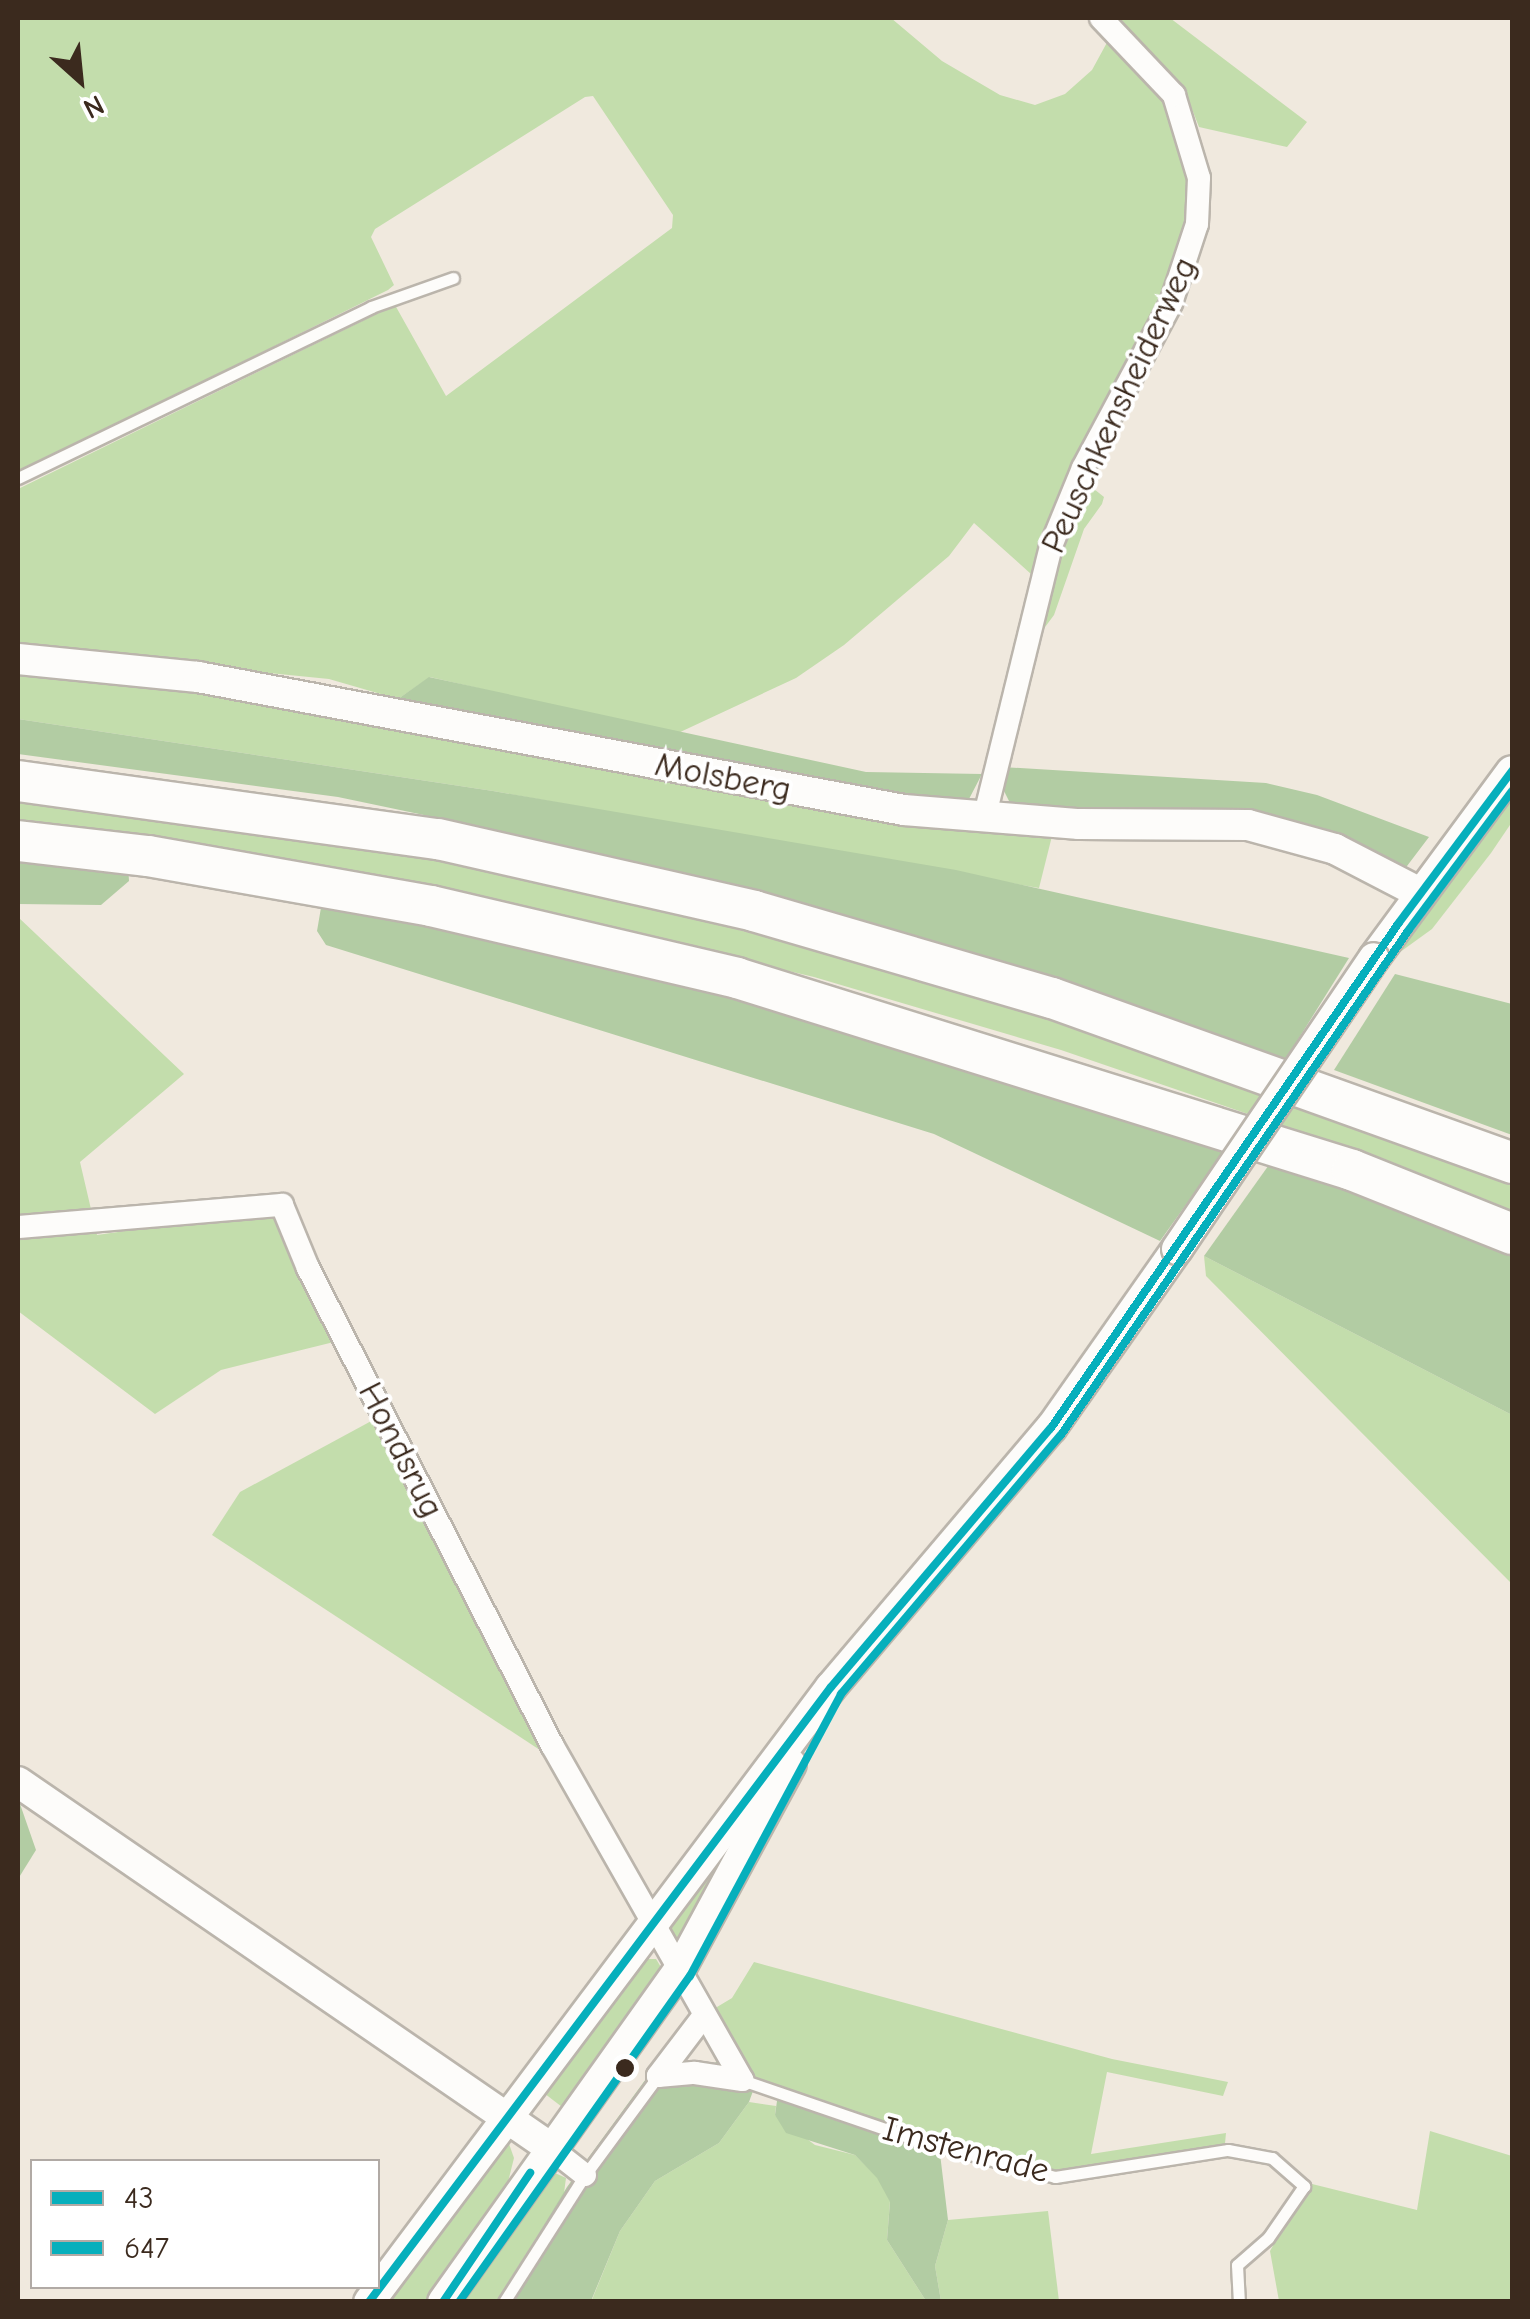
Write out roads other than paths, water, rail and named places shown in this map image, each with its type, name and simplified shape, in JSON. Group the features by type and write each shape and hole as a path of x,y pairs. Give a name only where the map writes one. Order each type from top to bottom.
{"highway":[{"path":"18,781 438,839 754,912 1052,998 1512,1163"},
{"path":"18,841 148,856 432,906 738,978 1334,1164 1512,1234"}],"street":[{"name":"Peuschkensheiderweg","path":"984,819 1050,546 1083,468 1176,292 1197,224 1199,178 1180,109 1160,75 1100,18"},
{"name":"Molsberg","path":"18,659 198,677 854,802 984,819 1248,825 1335,849 1420,893"},
{"path":"380,2287 831,1687 1051,1428 1374,958 1512,771"},
{"name":"Hondsrug","path":"18,1226 282,1205 552,1745 653,1925"},
{"path":"442,2302 548,2146 680,1968 831,1687"},
{"path":"18,1782 585,2174"},
{"path":"653,1925 680,1968 702,2018 742,2080"},
{"path":"658,2076 702,2018"},
{"name":"Imstenrade","path":"658,2076 695,2073 742,2080"}],"lane":[{"path":"18,478 344,320 453,278"},
{"path":"504,2302 585,2174 658,2076"},
{"name":"Imstenrade","path":"742,2080 917,2140 1055,2176 1175,2156 1255,2151 1304,2186 1268,2238 1237,2265 1239,2302"}]}
